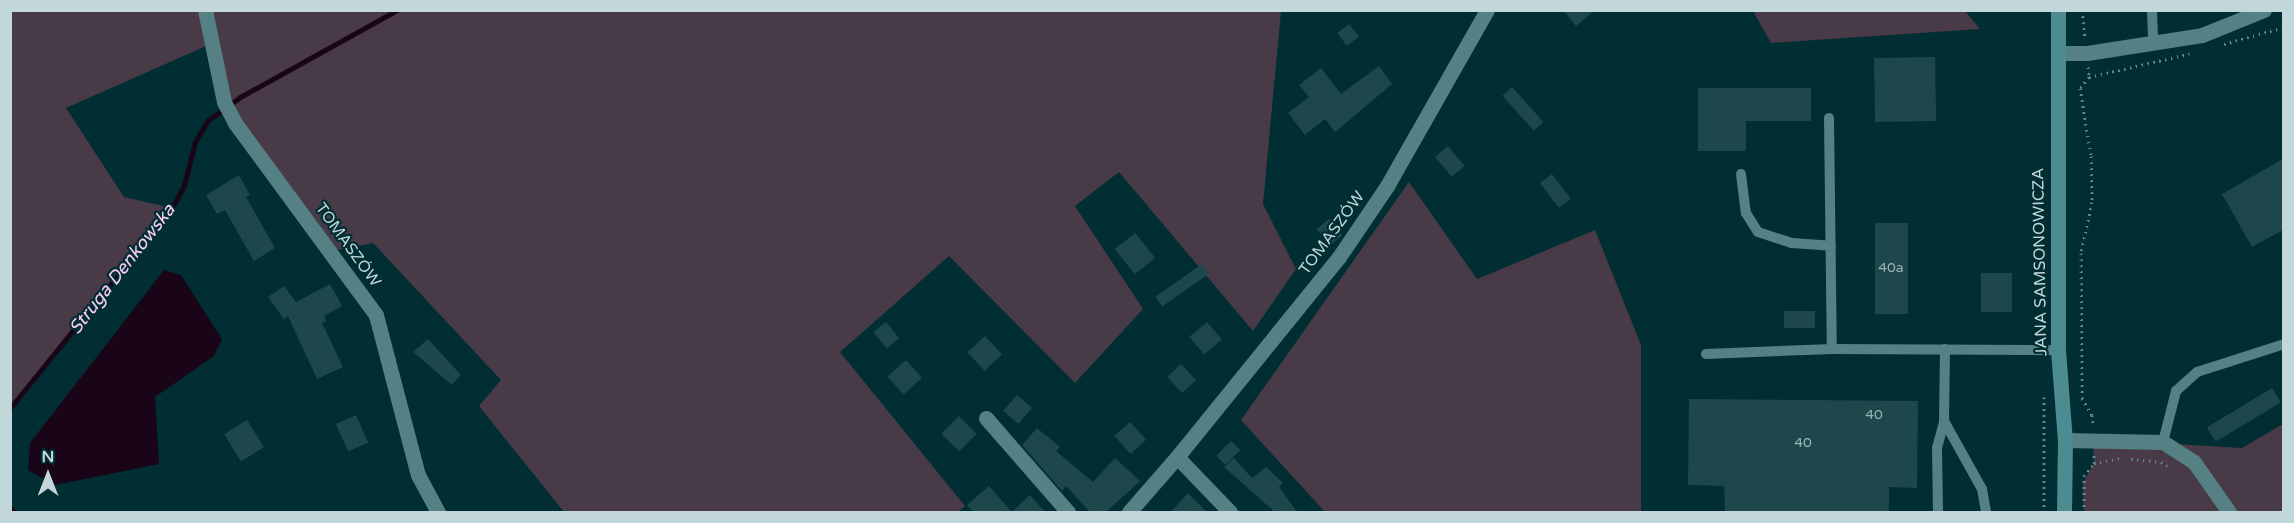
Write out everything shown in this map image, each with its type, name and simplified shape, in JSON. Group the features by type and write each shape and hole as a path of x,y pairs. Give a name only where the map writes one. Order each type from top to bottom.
{"main road":[{"name":"JANA SAMSONOWICZA","path":"2058,10 2058,350 2065,440 2064,513"}],"street":[{"name":"TOMASZÓW","path":"205,10 225,102 235,123 376,315 418,475 438,513"},
{"name":"TOMASZÓW","path":"1130,513 1339,257 1387,186 1487,10"},
{"path":"2058,53 2087,53 2202,34 2264,10"},
{"path":"986,418 1068,513"},
{"path":"2065,440 2163,442 2194,462 2229,513"},
{"path":"1177,457 1230,513"}],"lane":[{"path":"2151,10 2153,42"},
{"path":"1829,118 1832,349"},
{"path":"1741,174 1746,213 1758,232 1792,243 1831,246"},
{"path":"2163,442 2176,391 2197,372 2283,344"},
{"path":"1706,354 1832,349 2058,350"},
{"path":"1938,513 1937,448 1944,421 1945,350"},
{"path":"1944,421 1982,489 1986,513"}],"path":[{"path":"2082,10 2089,77 2082,83 2080,98 2091,156 2092,202 2081,253 2082,398 2092,414 2094,463 2084,477 2084,513"},
{"path":"2094,463 2124,458 2162,462 2176,470"}],"shaded area":[{"path":"11,11 1281,11 1263,204 1296,269 1253,331 1119,172 1075,206 1143,309 1075,383 949,256 840,352 965,506 958,512 564,512 479,406 501,380 373,243 331,251 235,123 213,43 66,108 124,197 172,208 11,408"},
{"path":"1753,11 1965,11 1980,29 1771,43"},
{"path":"1409,182 1477,279 1595,230 1641,345 1641,512 1325,512 1241,420"},
{"path":"164,270 181,275 222,339 214,356 155,397 159,464 55,485 28,470 30,443"},
{"path":"2283,424 2283,512 2084,512 2083,483 2094,463 2093,439 2242,448"}],"building":[{"path":"1563,10 1595,10 1576,26"},
{"path":"1349,24 1359,37 1347,46 1337,33"},
{"path":"1935,57 1936,121 1875,122 1874,58"},
{"path":"1379,66 1392,84 1335,132 1325,119 1305,135 1288,113 1309,97 1299,85 1321,68 1341,94"},
{"path":"1512,87 1543,122 1534,131 1502,96"},
{"path":"1698,88 1811,88 1811,121 1746,121 1746,151 1698,151"},
{"path":"1448,146 1465,166 1452,177 1435,157"},
{"path":"2283,159 2283,230 2252,247 2222,194"},
{"path":"1552,174 1571,199 1559,208 1540,183"},
{"path":"239,175 250,195 246,197 275,248 254,261 225,210 217,214 206,195"},
{"path":"1329,219 1342,235 1330,245 1317,229"},
{"path":"1875,223 1908,223 1908,314 1875,314"},
{"path":"1135,233 1155,258 1135,274 1115,249"},
{"path":"1202,264 1209,274 1162,307 1155,297"},
{"path":"1981,273 2012,273 2012,312 1981,312"},
{"path":"330,284 342,306 324,316 326,321 322,323 343,367 317,379 288,316 284,319 268,297 284,286 296,302"},
{"path":"1784,311 1815,311 1815,328 1784,328"},
{"path":"886,322 899,338 887,348 874,332"},
{"path":"1207,322 1222,340 1204,354 1189,337"},
{"path":"985,336 1002,354 984,371 967,352"},
{"path":"428,339 461,375 452,385 413,352"},
{"path":"906,360 922,378 903,395 887,377"},
{"path":"1181,364 1196,380 1182,393 1167,377"},
{"path":"2272,388 2281,403 2216,442 2207,427"},
{"path":"1017,395 1032,408 1018,424 1003,411"},
{"path":"1689,399 1918,401 1917,488 1889,487 1889,513 1725,513 1724,486 1688,485"},
{"path":"356,415 368,442 348,451 336,424"},
{"path":"959,416 977,434 959,451 941,434"},
{"path":"247,420 264,447 241,461 224,434"},
{"path":"1130,422 1146,440 1130,454 1114,436"},
{"path":"1037,428 1060,447 1056,451 1093,482 1115,458 1140,481 1105,513 1091,513 1066,486 1062,491 1022,445"},
{"path":"1231,441 1240,450 1225,465 1216,456"},
{"path":"1234,458 1252,478 1266,467 1283,483 1279,487 1298,513 1276,513 1224,467"},
{"path":"989,486 1012,512 1030,495 1046,513 974,513 967,505"},
{"path":"1188,493 1208,513 1170,513"}],"waterway":[{"name":"Struga Denkowska","path":"10,408 172,208 184,185 195,142 207,121 240,97 397,10"},
{"name":"Struga Denkowska","path":"10,508 14,512"}]}
